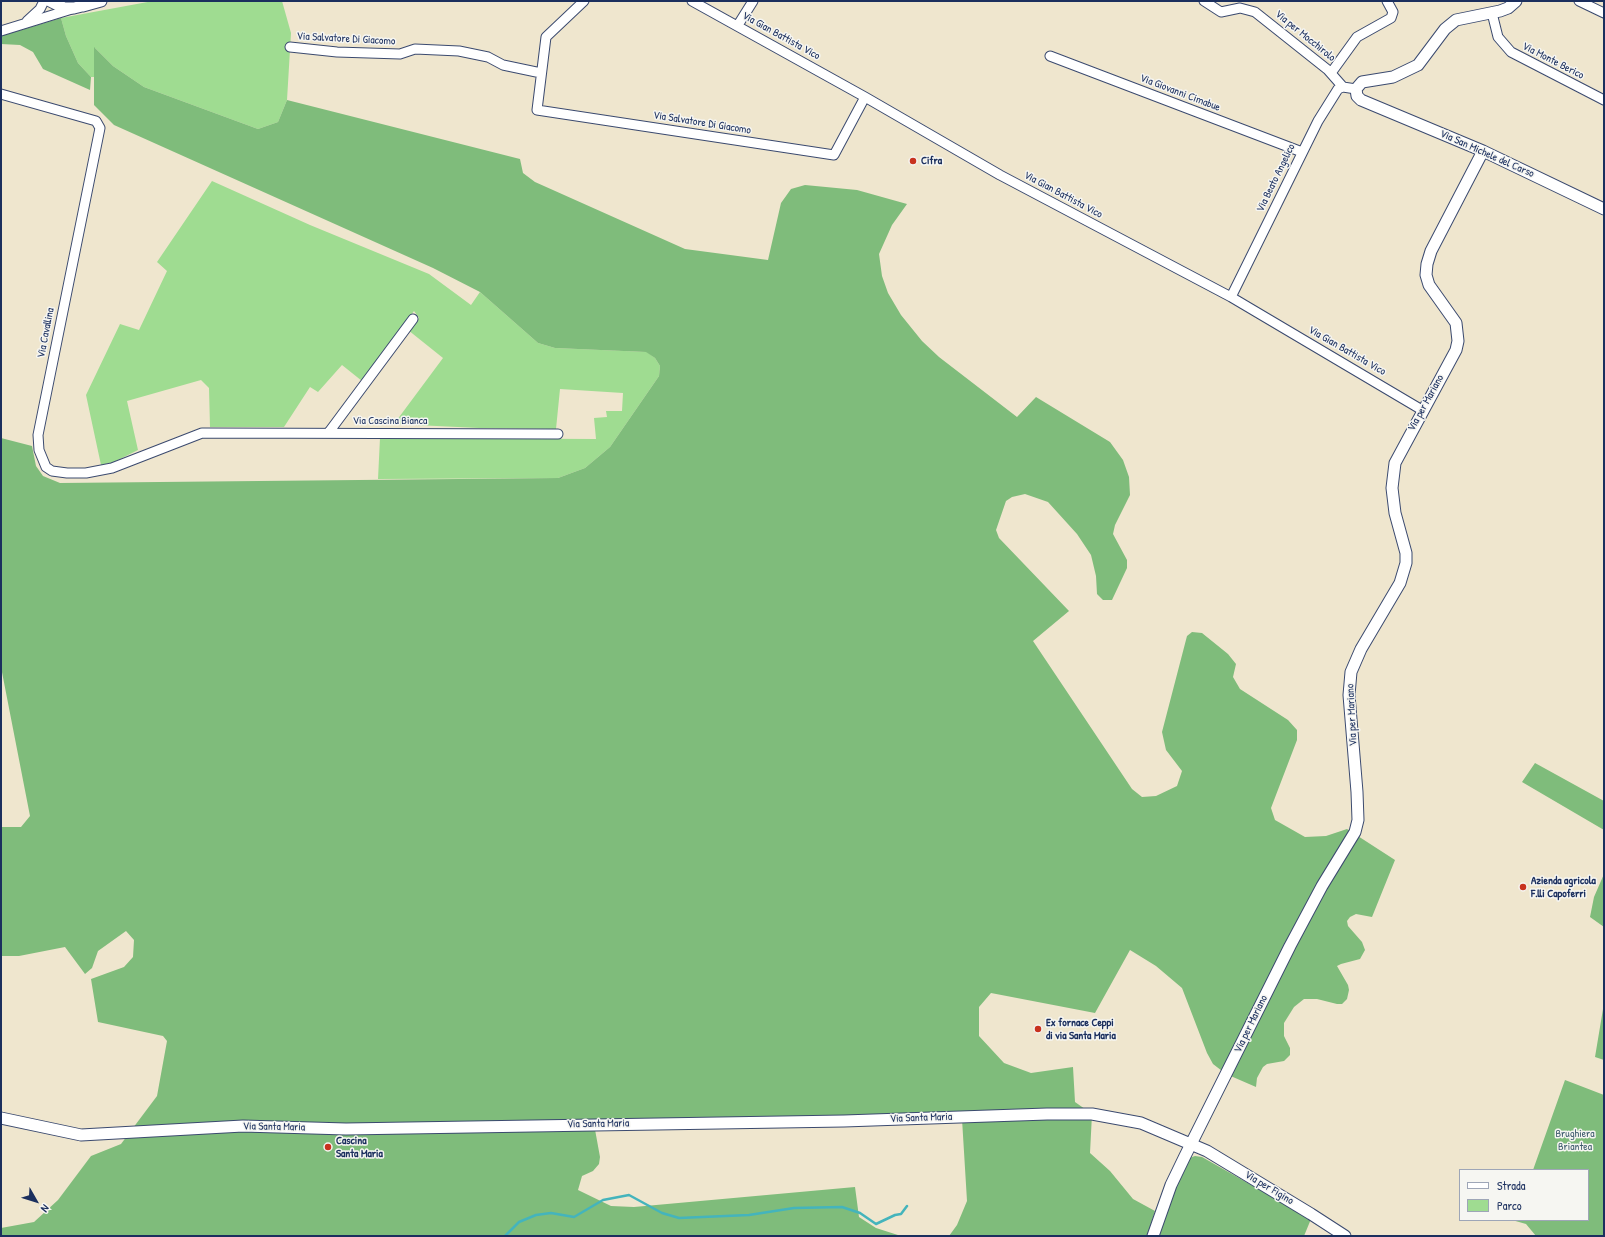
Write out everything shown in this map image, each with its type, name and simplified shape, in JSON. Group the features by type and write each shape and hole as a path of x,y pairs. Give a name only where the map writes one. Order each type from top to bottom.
{"street":[{"path":"23,24 40,10 44,1"},
{"path":"50,1 64,8 101,1"},
{"name":"Via Salvatore Di Giacomo","path":"584,1 546,37 540,73 537,110 834,155 866,97"},
{"name":"Via Gian Battista Vico","path":"692,1 866,97 1000,175 1231,297 1422,410"},
{"path":"738,26 745,12 753,1"},
{"name":"Via per Mocchirolo","path":"1204,1 1221,12 1240,8 1255,12 1331,73 1342,86"},
{"path":"1331,73 1357,37 1391,18 1393,12 1387,1"},
{"path":"1342,86 1356,88 1359,83 1364,81 1393,77 1414,68 1424,58 1445,29 1456,20 1492,13 1508,8 1516,1"},
{"path":"1579,1 1604,13"},
{"path":"1,31 82,5"},
{"name":"Via Monte Berico","path":"1492,13 1498,37 1510,52 1604,100"},
{"name":"Via Salvatore Di Giacomo","path":"290,47 337,52 400,54 415,49 459,51 488,57 503,65 540,73"},
{"name":"Via Giovanni Cimabue","path":"1050,56 1302,152"},
{"name":"Via Beato Angelico","path":"1231,297 1318,121 1332,97 1342,86"},
{"name":"Via San Michele del Carso","path":"1356,88 1359,98 1369,103 1483,151 1604,209"},
{"name":"Via Cavallina","path":"1,94 96,122 100,128 38,435 39,450 45,465 52,471 86,473 112,468 202,433 222,433"},
{"name":"Via per Mariano","path":"1153,1236 1171,1185 1290,946 1322,886 1355,832 1358,820 1357,792 1349,683 1360,648 1390,601 1404,574 1406,563 1406,553 1395,513 1392,475 1400,450 1456,350 1458,340 1456,323 1429,285 1426,275 1427,264 1431,251 1483,151"},
{"path":"329,432 413,319"},
{"name":"Via Cascina Bianca","path":"222,433 329,432 558,434"},
{"name":"Via Santa Maria","path":"1,1118 80,1135 242,1126 354,1129 859,1120 1092,1114 1141,1123 1191,1144"},
{"name":"Via per Figino","path":"1191,1144 1220,1159 1345,1236"}],"green space":[{"path":"153,1 282,1 291,33 287,100 278,122 258,129 144,87 113,66 95,48 94,77 91,77 78,63 66,36 61,18"},
{"path":"61,18 66,36 78,63 91,77 90,90 43,69 33,52 20,45 1,44 1,36"},
{"path":"94,47 113,66 144,87 258,129 278,122 287,100 520,159 523,173 535,182 685,249 768,260 781,203 791,189 805,185 857,190 907,204 892,225 879,254 882,276 888,293 901,315 922,341 939,357 1017,417 1036,397 1110,442 1123,460 1129,477 1130,495 1115,525 1113,534 1127,560 1127,568 1112,600 1103,600 1097,594 1096,576 1091,555 1077,534 1048,502 1025,494 1012,497 1006,501 996,530 999,538 1069,611 1033,641 1132,789 1142,797 1156,796 1177,786 1182,771 1166,750 1162,732 1187,636 1192,632 1202,633 1228,654 1236,664 1233,677 1240,689 1288,720 1297,730 1297,740 1271,808 1275,820 1305,837 1326,836 1347,829 1395,860 1372,917 1356,914 1350,917 1347,921 1348,926 1362,942 1365,950 1360,959 1337,966 1348,985 1349,990 1347,999 1342,1004 1337,1004 1317,999 1304,999 1294,1007 1284,1023 1284,1036 1290,1048 1290,1055 1284,1061 1267,1064 1263,1067 1257,1078 1256,1087 1226,1074 1213,1064 1207,1053 1182,988 1156,966 1130,950 1095,1013 991,993 979,1007 979,1036 1004,1063 1031,1073 1073,1067 1075,1102 1092,1114 1090,1153 1110,1171 1133,1199 1155,1211 1147,1236 949,1236 957,1225 967,1201 962,1119 594,1124 600,1157 599,1164 593,1171 582,1176 578,1190 611,1206 634,1207 855,1187 859,1217 876,1228 901,1236 1,1236 1,1228 34,1222 58,1200 91,1156 121,1144 157,1096 167,1041 163,1036 98,1022 91,979 124,967 133,957 134,940 126,931 98,951 92,968 85,974 65,947 19,956 1,956 1,827 21,827 30,816 1,667 1,438 32,446 36,466 43,476 60,483 558,478 585,468 610,447 659,376 660,366 655,358 646,352 555,348 538,343 480,292 433,268 114,125 94,105"},
{"path":"212,181 310,225 429,274 471,305 480,292 538,343 555,348 647,352 655,358 660,366 659,376 610,447 585,468 558,478 378,479 380,438 596,439 594,418 607,417 606,411 622,411 623,393 560,389 556,429 479,428 394,424 443,358 408,330 419,318 414,311 362,381 342,365 318,392 310,387 284,427 210,427 209,388 201,380 127,401 138,450 114,462 101,465 86,395 120,324 139,330 167,271 157,262"},
{"path":"1535,763 1604,801 1604,830 1522,782"},
{"path":"1604,874 1604,927 1590,917 1594,897"},
{"path":"1604,1003 1604,1060 1595,1057"},
{"name":"Brughiera Briantea","path":"1565,1080 1604,1095 1604,1236 1536,1236 1526,1224 1516,1221 1589,1221 1589,1169 1533,1169"},
{"path":"1195,1156 1202,1157 1311,1219 1304,1236 1155,1236 1172,1187 1189,1158"}],"waterway":[{"path":"505,1236 519,1222 536,1215 551,1213 574,1217 603,1200 629,1195 662,1213 679,1218 749,1215 794,1208 842,1207 860,1213 876,1224 895,1215 901,1214 907,1206"}],"place":[{"name":"Cifra","path":"913,161"},
{"name":"Azienda agricola F.lli Capoferri","path":"1523,887"},
{"name":"Ex fornace Ceppi di via Santa Maria","path":"1038,1029"},
{"name":"Cascina Santa Maria","path":"328,1147"}]}
